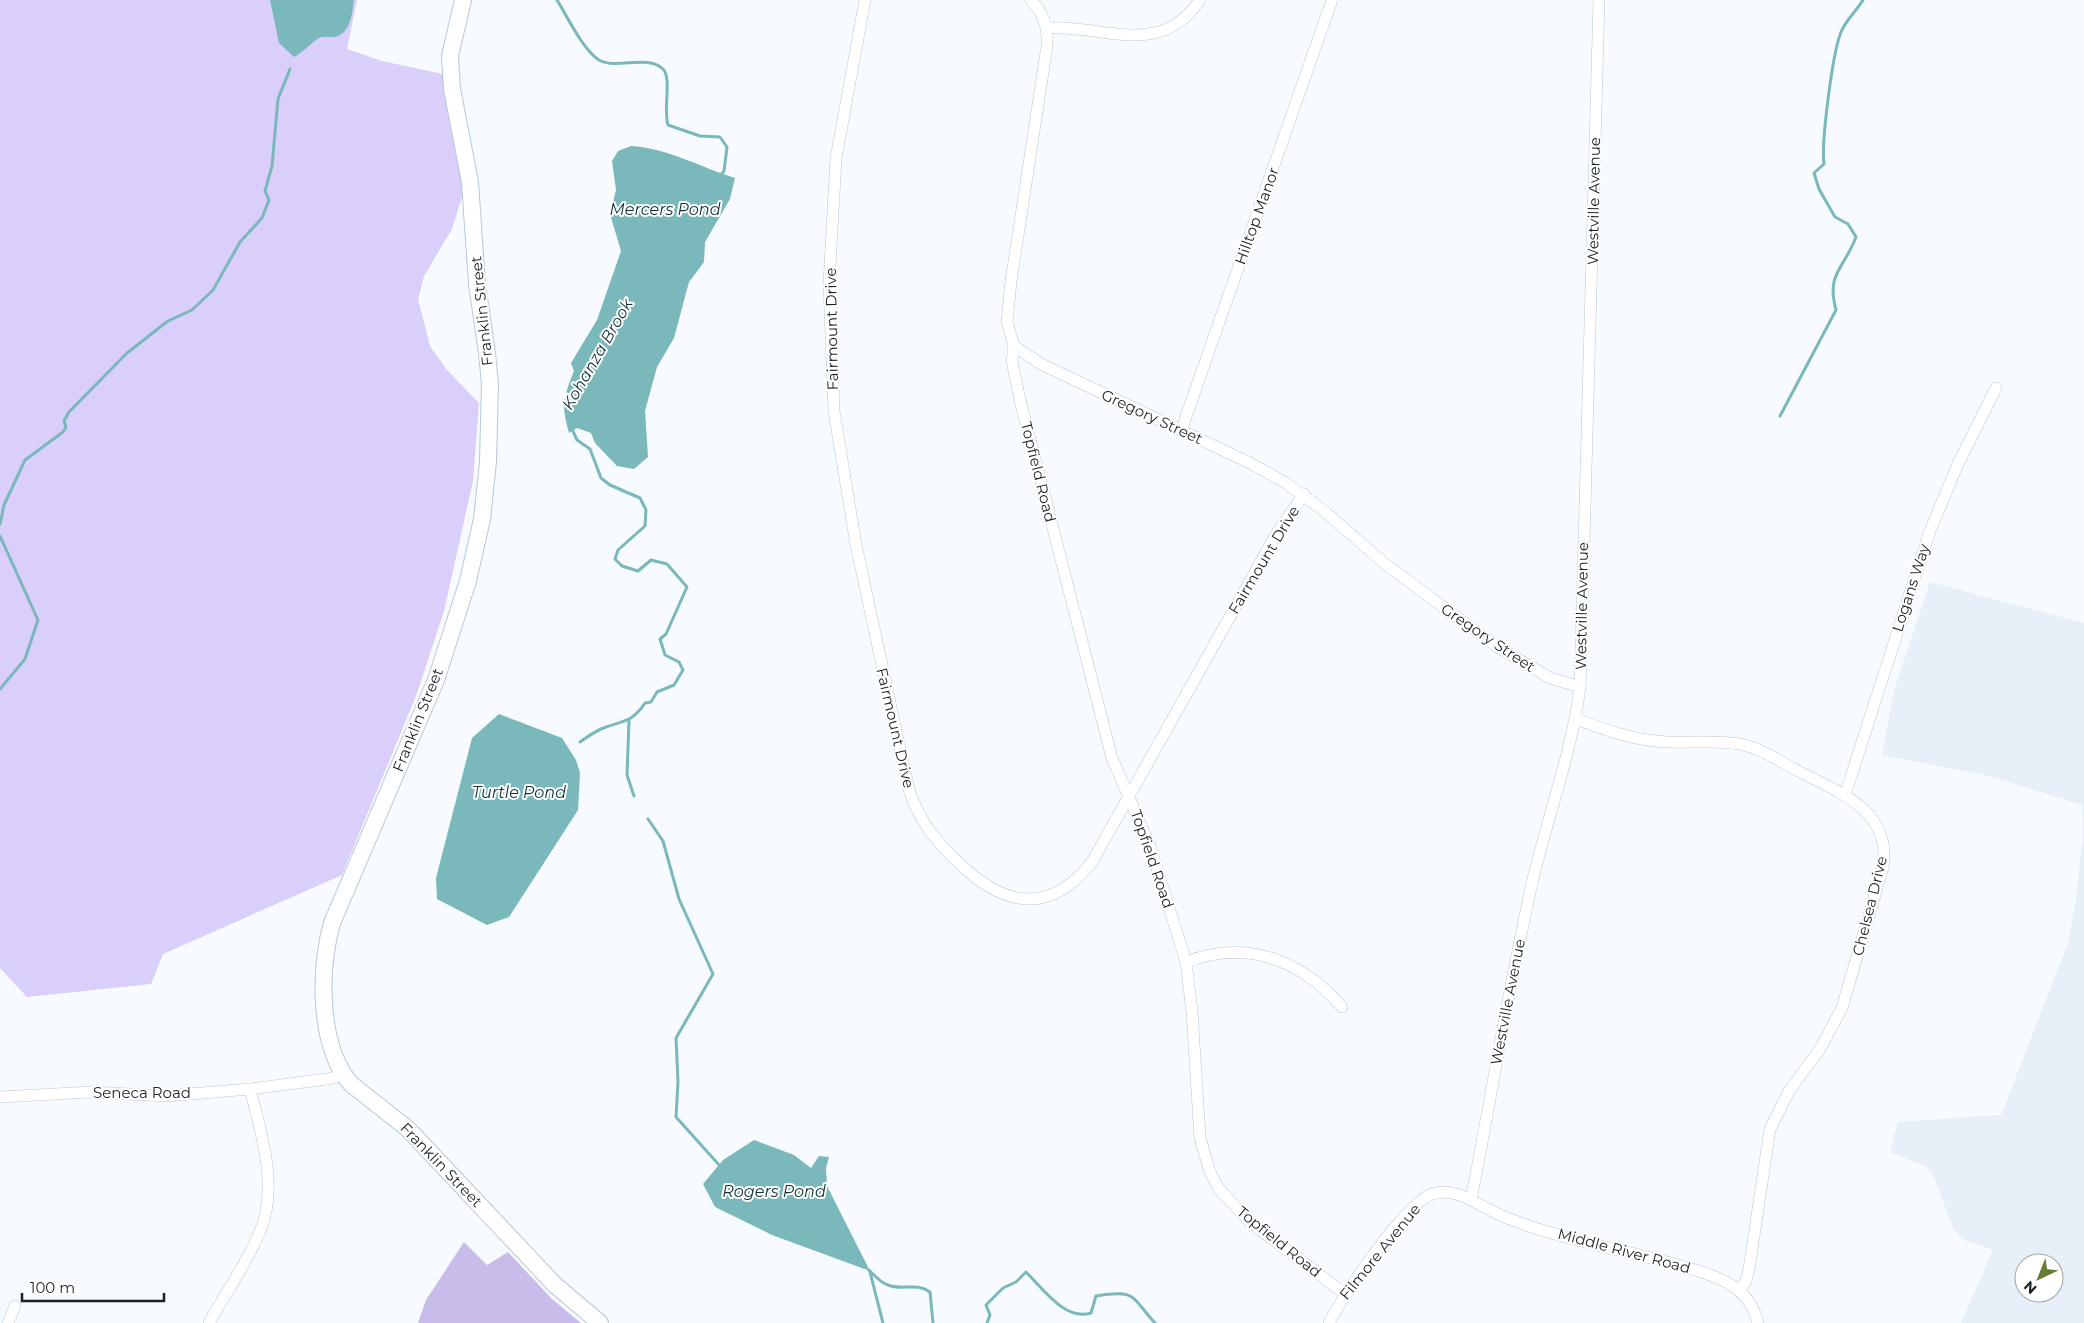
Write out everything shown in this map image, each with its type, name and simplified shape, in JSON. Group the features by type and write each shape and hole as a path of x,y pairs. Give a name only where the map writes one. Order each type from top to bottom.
{"main road":[{"name":"Franklin Street","path":"463,0 450,56 452,89 470,182 477,284 488,353 490,422 488,462 476,548 451,636 420,721 351,875 329,935 324,967 325,1006 332,1048 343,1075 358,1092 408,1129 555,1285 600,1323"}],"street":[{"name":"Fairmount Drive","path":"865,0 836,158 829,284 834,402 856,545 909,790 924,825 943,849 971,875 1003,895 1030,900 1044,898 1058,892 1082,876 1092,862 1277,533 1304,494"},
{"path":"1014,346 1007,322 1011,281 1048,46 1048,28 1040,10 1031,0"},
{"path":"1048,28 1135,35 1164,32 1186,18 1200,0"},
{"name":"Hilltop Manor","path":"1181,431 1332,0"},
{"name":"Westville Avenue","path":"1471,1200 1523,926 1542,842 1576,719 1580,687 1599,0"},
{"name":"Topfield Road","path":"1014,346 1012,361 1025,420 1112,758 1150,846 1186,962 1192,1012 1200,1138 1210,1172 1219,1189 1251,1223 1345,1294"},
{"name":"Gregory Street","path":"1014,346 1041,364 1250,463 1304,494 1384,563 1496,646 1550,678 1580,687"},
{"name":"Logans Way","path":"1845,795 1930,531 1957,466 1996,388"},
{"name":"Chelsea Drive","path":"1576,719 1642,740 1719,742 1750,747 1845,795 1860,805 1876,825 1883,840 1885,855 1883,867 1842,1008 1820,1049 1789,1091 1770,1129 1749,1269 1746,1281 1739,1290"},
{"path":"1186,962 1219,953 1267,956 1288,964 1306,974 1326,989 1342,1007"},
{"name":"Seneca Road","path":"0,1097 92,1092 166,1096 250,1089 327,1079 343,1075"},
{"path":"209,1323 253,1246 261,1227 266,1206 266,1163 250,1089"},
{"name":"Filmore Avenue","path":"1328,1323 1345,1294 1395,1230 1422,1200 1431,1195 1449,1192 1471,1200"},
{"name":"Middle River Road","path":"1471,1200 1500,1215 1526,1225 1702,1272 1720,1279 1739,1290 1754,1307 1758,1323"},
{"path":"8,1323 16,1306"}],"shaded area":[{"path":"0,0 357,0 347,49 382,61 443,74 465,187 452,229 424,276 418,299 430,346 447,370 479,403 473,481 444,611 416,696 342,875 163,954 151,984 27,997 0,968"},
{"path":"1930,582 2084,623 2084,1323 1961,1323 1993,1250 1962,1239 1953,1228 1933,1175 1927,1167 1890,1152 1898,1122 2001,1115 2068,943 2076,900 2083,834 2082,805 1989,776 1882,755 1894,691"},
{"path":"464,1242 487,1265 508,1252 552,1299 581,1323 418,1323 426,1300"}],"water":[{"path":"270,0 354,0 348,27 340,35 318,38 294,57 279,43"},
{"name":"Mercers Pond","path":"631,146 658,150 735,178 730,199 705,242 704,262 689,282 674,338 657,367 645,411 648,457 634,469 617,466 595,443 591,433 577,428 569,433 564,408 565,395 574,371 571,363 597,320 621,251 610,214 616,190 612,161 618,151"},
{"name":"Turtle Pond","path":"499,714 562,738 576,760 580,773 578,810 509,917 487,925 437,899 436,878 472,738"},
{"name":"Rogers Pond","path":"754,1140 794,1155 811,1168 819,1156 829,1157 826,1168 827,1186 870,1271 772,1235 715,1207 703,1184 723,1160"}],"waterway":[{"name":"Kohanza Brook","path":"557,0 581,41 599,60 614,64 649,63 663,69 667,79 666,111 668,125 700,136 720,137 727,147 724,171 719,177"},
{"path":"1780,416 1836,310 1833,298 1835,279 1856,237 1848,224 1835,217 1819,189 1814,173 1824,164 1824,137 1829,94 1839,38 1845,24 1863,0"},
{"path":"0,524 4,505 25,460 63,432 66,427 64,421 69,412 127,353 168,321 192,310 213,290 240,242 262,218 269,200 265,191 272,166 278,99 290,69"},
{"name":"Kohanza Brook","path":"571,427 577,440 590,449 601,478 610,485 640,498 646,510 645,526 618,550 615,559 622,566 638,571 651,560 667,564 687,587 666,634 660,639 665,655 679,662 683,670 674,685 657,692 651,702 645,703 635,715 598,730 580,742"},
{"path":"0,536 38,620 25,659 0,689"},
{"name":"Kohanza Brook","path":"629,721 627,775 634,796"},
{"name":"Kohanza Brook","path":"648,819 663,841 679,899 713,974 676,1038 678,1082 676,1117 720,1166"},
{"name":"Kohanza Brook","path":"869,1270 880,1281 893,1287 914,1287 930,1292 933,1323"},
{"path":"870,1272 883,1323"},
{"name":"Kohanza Brook","path":"987,1323 990,1315 986,1305 1003,1288 1016,1282 1026,1272 1055,1302 1072,1312 1081,1314 1091,1313 1096,1296 1119,1294 1132,1297 1137,1301 1155,1323"}]}
